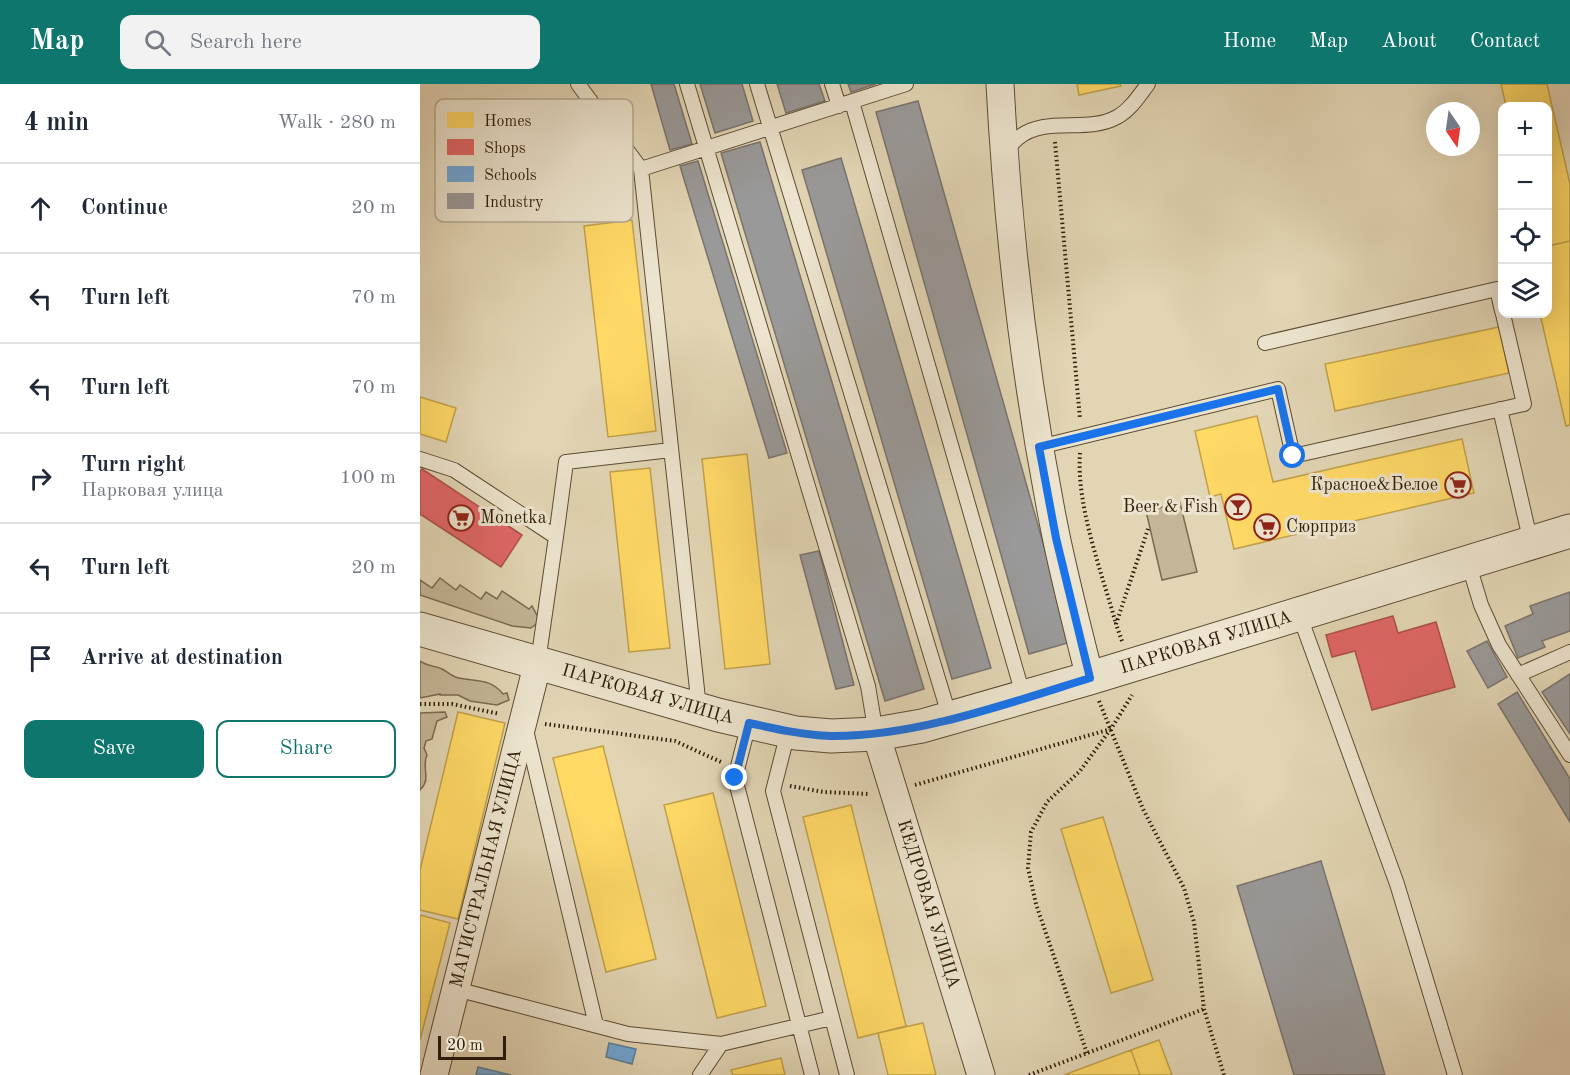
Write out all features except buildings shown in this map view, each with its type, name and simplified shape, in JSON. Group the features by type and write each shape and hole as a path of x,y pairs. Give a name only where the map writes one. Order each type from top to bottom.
{"street":[{"path":"1000,84 1004,153 1020,308 1039,447 1056,538 1090,678"},
{"name":"ПАРКОВАЯ УЛИЦА","path":"420,629 699,710 788,732 831,736 876,734 950,718 1024,698 1570,531"},
{"name":"МАГИСТРАЛЬНАЯ УЛИЦА","path":"435,1075 538,662"},
{"name":"КЕДРОВАЯ УЛИЦА","path":"876,734 981,1075"}],"lane":[{"path":"578,84 589,99"},
{"path":"687,84 868,686 876,734"},
{"path":"758,84 950,718"},
{"path":"832,84 845,104 1024,698"},
{"path":"641,169 906,84"},
{"path":"1004,153 1019,136 1036,129 1106,122 1119,117 1135,102 1148,84"},
{"path":"633,158 641,169 699,710"},
{"path":"1265,343 1497,289 1498,293"},
{"path":"1039,447 1278,389 1293,456 1524,404 1504,318"},
{"path":"1500,409 1531,543"},
{"path":"538,662 540,606 556,537 566,462 671,450"},
{"path":"420,459 454,470 556,537"},
{"path":"1468,562 1481,605 1498,645 1570,755"},
{"path":"1299,614 1397,884 1455,1075"},
{"path":"1518,675 1570,652"},
{"path":"524,719 596,1025"},
{"path":"749,723 735,778 812,1075"},
{"path":"788,732 773,791 847,1075"},
{"path":"456,989 628,1034 721,1044 832,1018"},
{"path":"700,1075 721,1044"}],"path":[{"path":"1054,127 1081,437 1079,475 1089,526 1123,644"},
{"path":"1116,624 1149,526"},
{"path":"1090,678 1143,809 1184,888 1194,922 1204,1010 1224,1075"},
{"path":"1087,1053 1036,904 1028,868 1031,832 1047,802 1080,771 1111,729"},
{"path":"1029,1075 1204,1010"}],"shaded area":[{"path":"1180,503 1197,572 1162,580 1146,511"},
{"path":"440,578 456,590 460,585 481,599 486,592 497,599 502,591 529,609 532,606 540,621 531,628 512,626 420,595 420,580 432,588"},
{"path":"420,661 457,677 493,685 503,694 507,693 509,700 497,705 470,701 458,695 440,694 420,698"},
{"path":"445,712 447,717 437,721 432,739 426,741 424,748 427,755 425,759 426,777 424,786 420,790 420,713"}],"place":[{"name":"Красное&Белое","path":"1458,485"},
{"name":"Beer & Fish","path":"1238,507"},
{"name":"Monetka","path":"461,518"},
{"name":"Сюрприз","path":"1267,527"}],"route":[{"path":"735,778 749,723 796,733 831,736 876,734 922,726 1090,678 1056,538 1039,447 1278,389 1293,456"}]}
